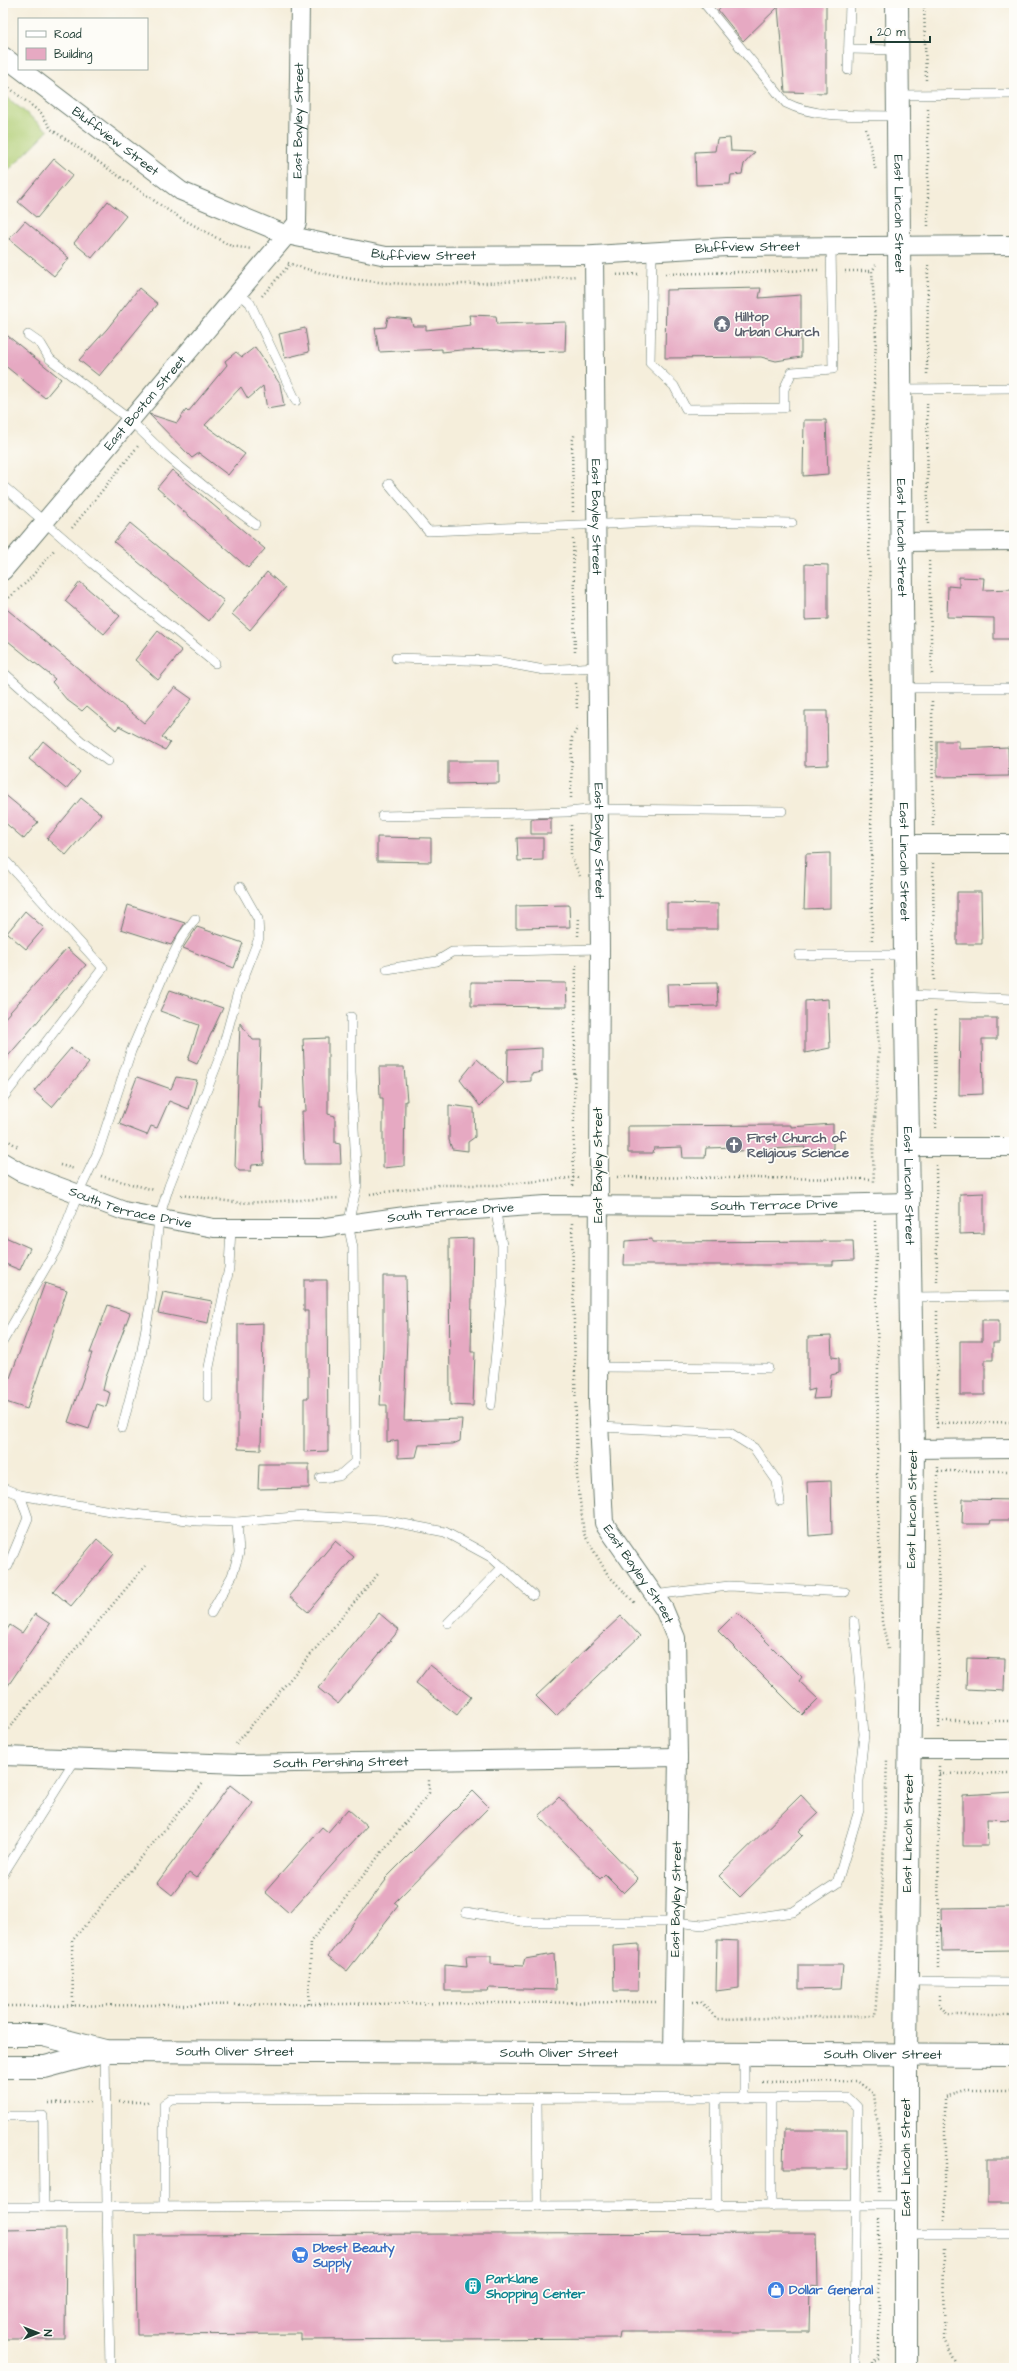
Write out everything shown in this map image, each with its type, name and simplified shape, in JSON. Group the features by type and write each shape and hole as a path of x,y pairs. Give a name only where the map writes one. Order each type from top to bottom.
{"street":[{"name":"East Bayley Street","path":"287,235 297,223 300,3"},
{"name":"East Lincoln Street","path":"897,3 905,955 913,1448 906,1981 906,2368"},
{"name":"Bluffview Street","path":"3,56 18,67"},
{"name":"Bluffview Street","path":"21,70 181,191 287,235 386,256 594,255 728,247 1014,244"},
{"name":"East Boston Street","path":"3,571 287,235"},
{"name":"East Bayley Street","path":"594,255 600,949 598,1367 604,1523 664,1609 676,1638 678,1757 673,2053"},
{"path":"902,542 1014,542"},
{"path":"904,844 1014,844"},
{"path":"909,1147 1014,1147"},
{"name":"South Terrace Drive","path":"3,1162 20,1172 124,1211 214,1228 320,1228 419,1214 545,1205 739,1206 910,1202"},
{"path":"913,1448 1014,1448"},
{"path":"909,1749 1014,1749"},
{"name":"South Pershing Street","path":"3,1756 241,1764 678,1757"},
{"name":"South Oliver Street","path":"3,2035 43,2035 105,2051 1014,2055"},
{"name":"South Oliver Street","path":"3,2067 45,2067 105,2051"}],"lane":[{"path":"704,3 786,103 798,109 818,113 865,115 898,106 1014,94"},
{"path":"848,70 850,3"},
{"path":"849,49 898,50"},
{"path":"652,252 650,364 674,386 686,410 784,408 784,388 792,372 833,370 831,246"},
{"path":"238,292 250,303 296,401"},
{"path":"28,336 41,344 50,359 130,420 168,457 255,524"},
{"path":"901,388 1014,388"},
{"path":"390,484 428,531 596,526 683,520 792,523"},
{"path":"3,486 215,663"},
{"path":"396,658 496,661 544,670 597,667"},
{"path":"3,672 81,741 108,761"},
{"path":"903,688 1014,688"},
{"path":"382,816 567,812 598,809 782,811"},
{"path":"3,858 103,968 3,1098"},
{"path":"122,1428 139,1362 151,1300 159,1218 167,1193 222,1054 238,992 259,938 258,919 240,887"},
{"path":"3,1341 57,1248 78,1194 98,1152 131,1050 168,965 182,937 194,919"},
{"path":"386,969 437,961 452,952 600,949"},
{"path":"799,955 905,955"},
{"path":"906,995 1014,999"},
{"path":"320,1478 338,1476 355,1462 353,1248 348,1224 357,1185 351,1072 351,1017"},
{"path":"491,1405 502,1287 502,1245 495,1208"},
{"path":"208,1397 208,1372 229,1268 231,1228"},
{"path":"911,1297 1014,1296"},
{"path":"598,1367 768,1368"},
{"path":"600,1427 730,1433 754,1448 777,1481 780,1500"},
{"path":"3,1488 20,1495 116,1512 198,1521 237,1522 305,1516 383,1520 445,1532 491,1557 532,1595"},
{"path":"8,1566 28,1518 20,1495"},
{"path":"211,1613 232,1576 239,1553 237,1522"},
{"path":"448,1623 503,1567"},
{"path":"653,1595 729,1586 845,1592"},
{"path":"466,1912 528,1922 675,1922 703,1925 793,1912 837,1883 859,1810 859,1781 864,1734 854,1621"},
{"path":"3,1874 76,1758"},
{"path":"906,1981 1014,1982"},
{"path":"105,2051 110,2368"},
{"path":"744,2053 744,2098"},
{"path":"716,2098 717,2207"},
{"path":"164,2206 164,2104 170,2099 848,2098 857,2107 855,2368"},
{"path":"537,2099 538,2206"},
{"path":"770,2099 771,2206"},
{"path":"3,2116 43,2116 44,2207"},
{"path":"3,2207 717,2207 906,2205"},
{"path":"906,2234 1014,2234"}],"path":[{"path":"865,115 868,141 877,173"},
{"path":"878,246 878,263 872,272 876,338 870,506 872,983 879,1045 873,1179 881,1614 890,1657"},
{"path":"3,1137 21,1149"},
{"path":"58,1165 167,1193 240,1203 317,1200 440,1185 498,1185 598,1177 873,1179"},
{"path":"937,1423 1014,1422"},
{"path":"938,1471 1014,1471"},
{"path":"3,1735 145,1566"},
{"path":"939,1721 1014,1721"},
{"path":"3,2006 701,2002 717,2018 875,2016 880,1949 887,1759"},
{"path":"309,2004 311,1941 429,1794 430,1761"},
{"path":"939,1774 1014,1773"},
{"path":"948,2015 1014,2015"},
{"path":"956,2368 956,2362 944,2340 945,2097 969,2090 1014,2090"}],"green space":[{"path":"3,94 48,131 3,176"}],"building":[{"path":"724,3 826,3 826,93 785,92 778,7 743,41 718,10"},
{"path":"730,138 731,151 755,152 744,164 742,174 731,175 730,184 696,185 695,152 715,151 717,139"},
{"path":"54,159 73,175 37,218 18,202"},
{"path":"108,201 126,216 92,258 74,243"},
{"path":"25,221 69,258 54,276 9,239"},
{"path":"139,288 158,304 99,376 79,360 107,329"},
{"path":"761,288 759,298 801,295 801,357 776,361 761,357 665,358 666,290"},
{"path":"469,315 496,316 497,324 566,322 565,351 514,352 498,349 442,352 442,349 379,352 375,328 386,327 388,317 411,319 413,326 426,326 426,330 471,325"},
{"path":"305,328 309,352 285,358 279,334"},
{"path":"3,332 61,379 45,398 3,364"},
{"path":"255,347 280,384 284,406 267,409 263,386 248,399 241,387 205,425 245,454 228,475 199,453 192,458 149,414 177,423 186,410 188,412 227,365 225,361 236,352 242,357"},
{"path":"804,420 826,420 828,474 803,476"},
{"path":"172,470 265,549 248,568 157,488"},
{"path":"130,523 224,601 209,621 114,542"},
{"path":"805,564 828,565 828,619 805,620"},
{"path":"267,572 285,588 250,630 232,614"},
{"path":"959,577 984,578 983,590 1014,589 1014,639 994,639 994,618 947,617 948,586 959,587"},
{"path":"80,582 120,616 104,634 65,601"},
{"path":"3,606 144,723 175,687 192,699 162,737 170,743 165,750 119,726 116,730 87,706 82,711 67,700 52,682 55,679 3,637"},
{"path":"158,631 182,651 158,680 135,660"},
{"path":"805,711 827,711 828,765 805,766"},
{"path":"43,741 80,772 66,789 29,759"},
{"path":"937,741 959,741 959,749 1008,747 1009,776 937,777"},
{"path":"448,761 499,761 499,783 448,784"},
{"path":"3,793 38,822 24,839 3,821"},
{"path":"81,798 101,814 66,855 47,839"},
{"path":"551,818 551,834 531,834 531,819"},
{"path":"377,837 431,838 431,862 377,861"},
{"path":"517,838 543,838 543,860 518,861"},
{"path":"830,853 830,908 804,909 806,854"},
{"path":"957,892 981,892 982,944 957,944"},
{"path":"667,903 718,904 718,929 667,929"},
{"path":"128,905 185,923 171,945 121,929"},
{"path":"569,905 570,927 516,928 516,906"},
{"path":"25,911 44,928 26,949 7,933"},
{"path":"197,927 243,943 234,968 183,948"},
{"path":"67,948 86,965 3,1062 3,1020"},
{"path":"471,982 566,983 567,1007 471,1006"},
{"path":"717,983 718,1006 668,1007 667,984"},
{"path":"170,990 223,1008 197,1064 188,1060 199,1025 160,1011"},
{"path":"828,999 830,1048 805,1053 805,1001"},
{"path":"960,1018 997,1018 997,1039 982,1039 983,1094 959,1095"},
{"path":"240,1023 253,1040 261,1040 259,1108 262,1108 264,1164 252,1165 251,1171 239,1171 235,1166"},
{"path":"328,1038 328,1114 335,1116 335,1143 340,1144 341,1164 304,1164 302,1111 306,1111 303,1039"},
{"path":"71,1048 89,1063 52,1107 34,1091"},
{"path":"542,1048 542,1072 531,1074 531,1081 507,1083 508,1050"},
{"path":"477,1059 504,1083 480,1106 460,1080"},
{"path":"379,1067 404,1067 407,1101 405,1101 404,1166 383,1168 383,1098 380,1098"},
{"path":"137,1077 171,1089 176,1077 197,1080 189,1109 169,1101 157,1128 151,1126 147,1135 119,1124"},
{"path":"449,1105 474,1108 475,1137 468,1142 468,1151 452,1149 449,1140"},
{"path":"833,1124 833,1149 805,1150 805,1147 738,1151 738,1147 706,1148 705,1158 683,1158 682,1147 654,1148 653,1153 628,1153 628,1126 791,1125 791,1127"},
{"path":"984,1193 984,1233 960,1234 960,1194"},
{"path":"3,1236 30,1248 20,1270 3,1263"},
{"path":"473,1238 471,1352 475,1352 473,1406 450,1405 449,1239"},
{"path":"652,1239 652,1242 853,1241 854,1260 833,1261 833,1265 624,1265 625,1241"},
{"path":"383,1276 406,1276 407,1337 404,1421 462,1419 460,1441 453,1444 419,1445 416,1457 398,1458 398,1440 387,1442 387,1405 380,1405 383,1350"},
{"path":"304,1280 327,1280 328,1451 304,1452 304,1398 308,1398 308,1311 304,1311"},
{"path":"45,1283 67,1290 27,1409 3,1401 3,1397"},
{"path":"163,1292 212,1301 208,1323 158,1313"},
{"path":"108,1305 130,1313 106,1377 103,1390 110,1393 106,1407 97,1404 89,1429 68,1422 92,1353 90,1353"},
{"path":"982,1320 999,1320 999,1343 993,1343 993,1360 985,1360 985,1395 960,1395 960,1341 982,1341"},
{"path":"263,1323 261,1450 238,1449 238,1324"},
{"path":"831,1336 832,1357 839,1358 839,1373 831,1375 829,1398 813,1399 815,1389 808,1391 808,1337"},
{"path":"259,1464 309,1464 309,1488 258,1489"},
{"path":"831,1481 832,1534 809,1536 807,1482"},
{"path":"963,1499 1014,1500 1014,1520 991,1520 990,1524 962,1524"},
{"path":"97,1539 114,1554 71,1606 53,1591"},
{"path":"335,1541 354,1557 308,1612 289,1596"},
{"path":"737,1612 802,1677 799,1681 818,1699 802,1715 718,1631"},
{"path":"379,1613 399,1630 338,1704 318,1688"},
{"path":"35,1614 50,1624 3,1693 3,1636 10,1625 22,1633"},
{"path":"621,1616 640,1636 556,1716 536,1696"},
{"path":"967,1658 1005,1659 1004,1691 966,1689"},
{"path":"430,1665 471,1697 457,1715 416,1683"},
{"path":"230,1785 253,1803 196,1878 189,1873 172,1895 157,1883"},
{"path":"473,1791 489,1807 394,1903 398,1906 347,1971 328,1956 386,1880 385,1879"},
{"path":"1014,1792 1014,1820 987,1819 988,1846 963,1846 963,1795"},
{"path":"801,1795 818,1813 799,1831 803,1835 740,1897 719,1876"},
{"path":"559,1797 638,1879 624,1893 605,1874 600,1879 539,1816"},
{"path":"348,1809 367,1826 289,1913 265,1892 322,1827 328,1832"},
{"path":"1014,1907 1014,1950 942,1951 941,1908"},
{"path":"717,1940 739,1941 739,1988 716,1991"},
{"path":"639,1944 638,1991 614,1991 613,1946"},
{"path":"554,1954 556,1990 489,1988 488,1991 445,1991 445,1965 467,1967 466,1956 491,1956 491,1964 523,1966 525,1959"},
{"path":"799,1965 843,1965 841,1988 799,1989"},
{"path":"784,2130 847,2130 847,2169 783,2169"},
{"path":"988,2159 1014,2159 1014,2202 988,2202"},
{"path":"66,2229 65,2339 3,2339 3,2230"},
{"name":"Parklane Shopping Center","path":"817,2233 818,2287 810,2286 809,2332 620,2332 619,2338 301,2340 301,2334 137,2335 136,2235"}],"place":[{"name":"Hilltop Urban Church","path":"722,324"},
{"name":"First Church of Religious Science","path":"734,1145"},
{"name":"Dbest Beauty Supply","path":"300,2255"},
{"name":"Parklane Shopping Center","path":"473,2286"},
{"name":"Dollar General","path":"776,2290"}]}
